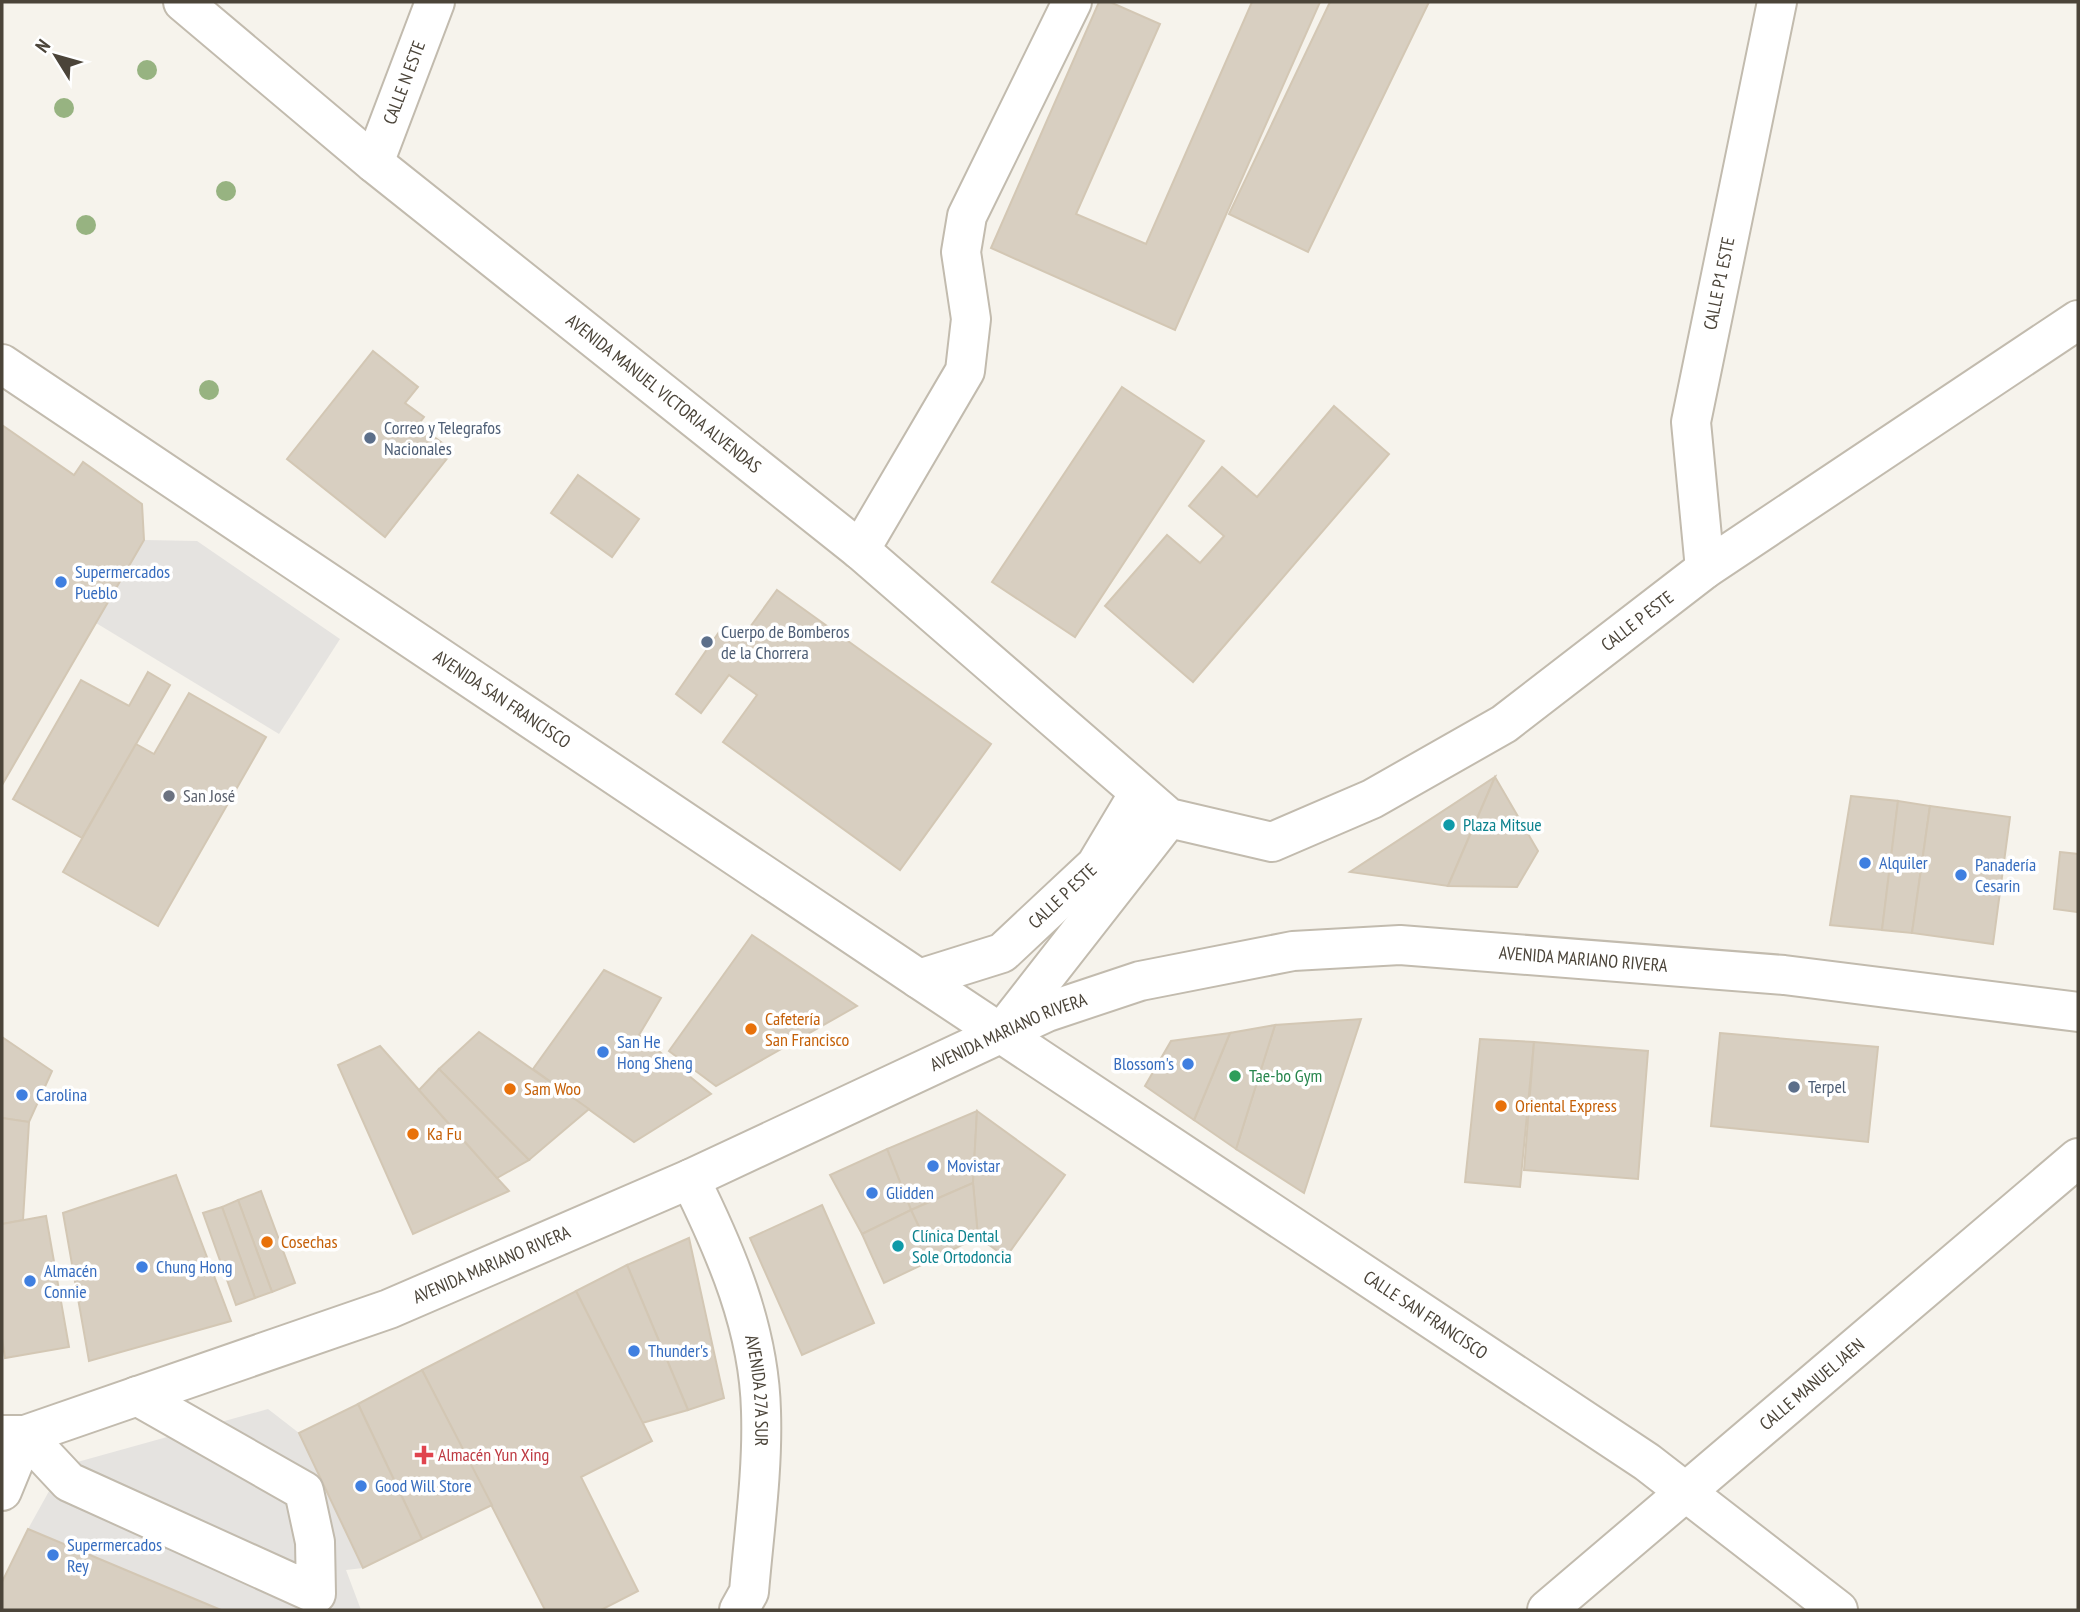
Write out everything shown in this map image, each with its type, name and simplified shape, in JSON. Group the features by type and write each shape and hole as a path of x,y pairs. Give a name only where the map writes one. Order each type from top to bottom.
{"street":[{"name":"AVENIDA MANUEL VICTORIA ALVENDAS","path":"183,2 374,163 860,550 1139,793"},
{"name":"CALLE N ESTE","path":"374,163 435,2"},
{"path":"860,550 965,372 971,319 961,252 967,216 1072,2"},
{"name":"CALLE P1 ESTE","path":"1704,569 1691,422 1777,2"},
{"name":"CALLE P ESTE","path":"919,979 1002,953 1096,865 1139,793 1169,818 1272,842 1372,799 1504,724 1704,569 2078,320"},
{"name":"AVENIDA SAN FRANCISCO","path":"2,364 1002,1033"},
{"name":"CALLE P ESTE","path":"1002,1033 1169,818"},
{"name":"AVENIDA MARIANO RIVERA","path":"13,1435 137,1396 389,1309 690,1179 1047,1013 1140,981 1293,951 1400,946 1784,975 2078,1012"},
{"name":"CALLE SAN FRANCISCO","path":"1002,1033 1686,1490 1838,1610"},
{"name":"CALLE MANUEL JAEN","path":"1547,1610 2078,1158"},
{"name":"AVENIDA 27A SUR","path":"690,1179 727,1253 752,1336 761,1410 749,1592 739,1610"},
{"path":"2,1491 13,1435 69,1482 316,1594 315,1542 304,1490 137,1396"}],"shaded area":[{"path":"144,540 197,541 340,639 279,734 96,623"},
{"path":"268,1409 299,1433 363,1568 346,1570 361,1610 221,1610 28,1529 63,1466"}],"building":[{"path":"1099,2 1110,2 1160,24 1076,214 1146,244 1252,2 1320,2 1175,330 991,248"},
{"path":"1330,2 1429,2 1308,252 1229,214"},
{"name":"Correo y Telegrafos Nacionales","path":"373,351 418,387 405,403 424,417 418,425 453,451 385,537 287,459"},
{"path":"1122,387 1204,441 1075,637 992,582"},
{"path":"1334,406 1389,454 1193,682 1105,606 1167,535 1200,563 1224,536 1189,506 1222,467 1257,497"},
{"name":"Supermercados Pueblo","path":"2,425 74,475 83,462 142,504 144,540 2,785"},
{"path":"578,475 639,519 612,557 551,513"},
{"path":"777,590 991,744 900,870 723,742 757,695 729,675 701,713 676,694 724,625 742,638"},
{"path":"148,672 170,685 82,838 13,799 81,680 129,706"},
{"name":"San José","path":"189,693 266,737 158,926 63,872 136,744 154,754"},
{"name":"Plaza Mitsue","path":"1495,777 1448,886 1350,872"},
{"path":"1495,777 1538,851 1517,887 1448,886"},
{"name":"Alquiler","path":"1851,796 1898,801 1882,930 1830,925"},
{"path":"1898,801 1930,806 1912,933 1882,930"},
{"name":"Panadería Cesarin","path":"1930,806 2010,817 1993,944 1912,933"},
{"path":"2060,852 2078,854 2078,912 2054,909"},
{"name":"Cafetería San Francisco","path":"752,935 857,1006 716,1086 669,1051"},
{"name":"San He Hong Sheng","path":"604,970 661,998 639,1035 711,1094 634,1142 533,1069"},
{"path":"1361,1019 1304,1193 1236,1149 1275,1025"},
{"name":"Tae-bo Gym","path":"1275,1025 1236,1149 1194,1120 1230,1033"},
{"name":"Sam Woo","path":"479,1032 589,1109 529,1160 439,1069"},
{"name":"Blossom's","path":"1230,1033 1194,1120 1145,1086 1171,1041"},
{"name":"Terpel","path":"1720,1033 1878,1047 1868,1142 1711,1126"},
{"name":"Carolina","path":"2,1037 52,1071 29,1122 2,1118"},
{"name":"Oriental Express","path":"1480,1039 1534,1042 1520,1187 1465,1182"},
{"path":"1534,1042 1648,1051 1638,1179 1524,1170"},
{"name":"Ka Fu","path":"380,1046 509,1191 413,1234 338,1065"},
{"path":"439,1069 529,1160 497,1178 419,1090"},
{"name":"Movistar","path":"977,1111 973,1183 911,1210 887,1149"},
{"path":"977,1111 1065,1175 1006,1257 978,1237 973,1183"},
{"path":"2,1118 29,1122 23,1220 2,1224"},
{"name":"Glidden","path":"887,1149 911,1210 862,1234 830,1175"},
{"name":"Chung Hong","path":"176,1175 231,1321 89,1361 63,1213"},
{"path":"973,1183 978,1237 934,1259 911,1210"},
{"name":"Cosechas","path":"261,1191 295,1283 272,1292 238,1200"},
{"path":"238,1200 272,1292 255,1298 222,1207"},
{"path":"822,1205 874,1323 802,1355 750,1238"},
{"path":"222,1207 255,1298 236,1305 203,1213"},
{"name":"Clínica Dental Sole Ortodoncia","path":"911,1210 934,1259 884,1283 862,1234"},
{"name":"Almacén Connie","path":"46,1216 69,1347 5,1358 2,1338 2,1224"},
{"path":"689,1238 724,1398 688,1410 627,1265"},
{"name":"Thunder's","path":"627,1265 688,1410 642,1423 576,1291"},
{"path":"576,1291 652,1441 581,1477 638,1591 601,1610 545,1610 422,1370"},
{"name":"Almacén Yun Xing","path":"422,1370 492,1505 422,1539 358,1404"},
{"name":"Good Will Store","path":"358,1404 422,1539 363,1568 299,1433"},
{"name":"Supermercados Rey","path":"28,1529 221,1610 2,1610 2,1582"}],"place":[{"name":"Correo y Telegrafos Nacionales","path":"370,438"},
{"name":"Supermercados Pueblo","path":"61,582"},
{"name":"Cuerpo de Bomberos de la Chorrera","path":"707,642"},
{"name":"San José","path":"169,796"},
{"name":"Plaza Mitsue","path":"1449,825"},
{"name":"Alquiler","path":"1865,863"},
{"name":"Panadería Cesarin","path":"1961,875"},
{"name":"Cafetería San Francisco","path":"751,1029"},
{"name":"San He Hong Sheng","path":"603,1052"},
{"name":"Blossom's","path":"1188,1064"},
{"name":"Tae-bo Gym","path":"1235,1076"},
{"name":"Terpel","path":"1794,1087"},
{"name":"Sam Woo","path":"510,1089"},
{"name":"Carolina","path":"22,1095"},
{"name":"Oriental Express","path":"1501,1106"},
{"name":"Ka Fu","path":"413,1134"},
{"name":"Movistar","path":"933,1166"},
{"name":"Glidden","path":"872,1193"},
{"name":"Cosechas","path":"267,1242"},
{"name":"Clínica Dental Sole Ortodoncia","path":"898,1246"},
{"name":"Chung Hong","path":"142,1267"},
{"name":"Almacén Connie","path":"30,1281"},
{"name":"Thunder's","path":"634,1351"},
{"name":"Almacén Yun Xing","path":"424,1455"},
{"name":"Good Will Store","path":"361,1486"},
{"name":"Supermercados Rey","path":"53,1555"}]}
